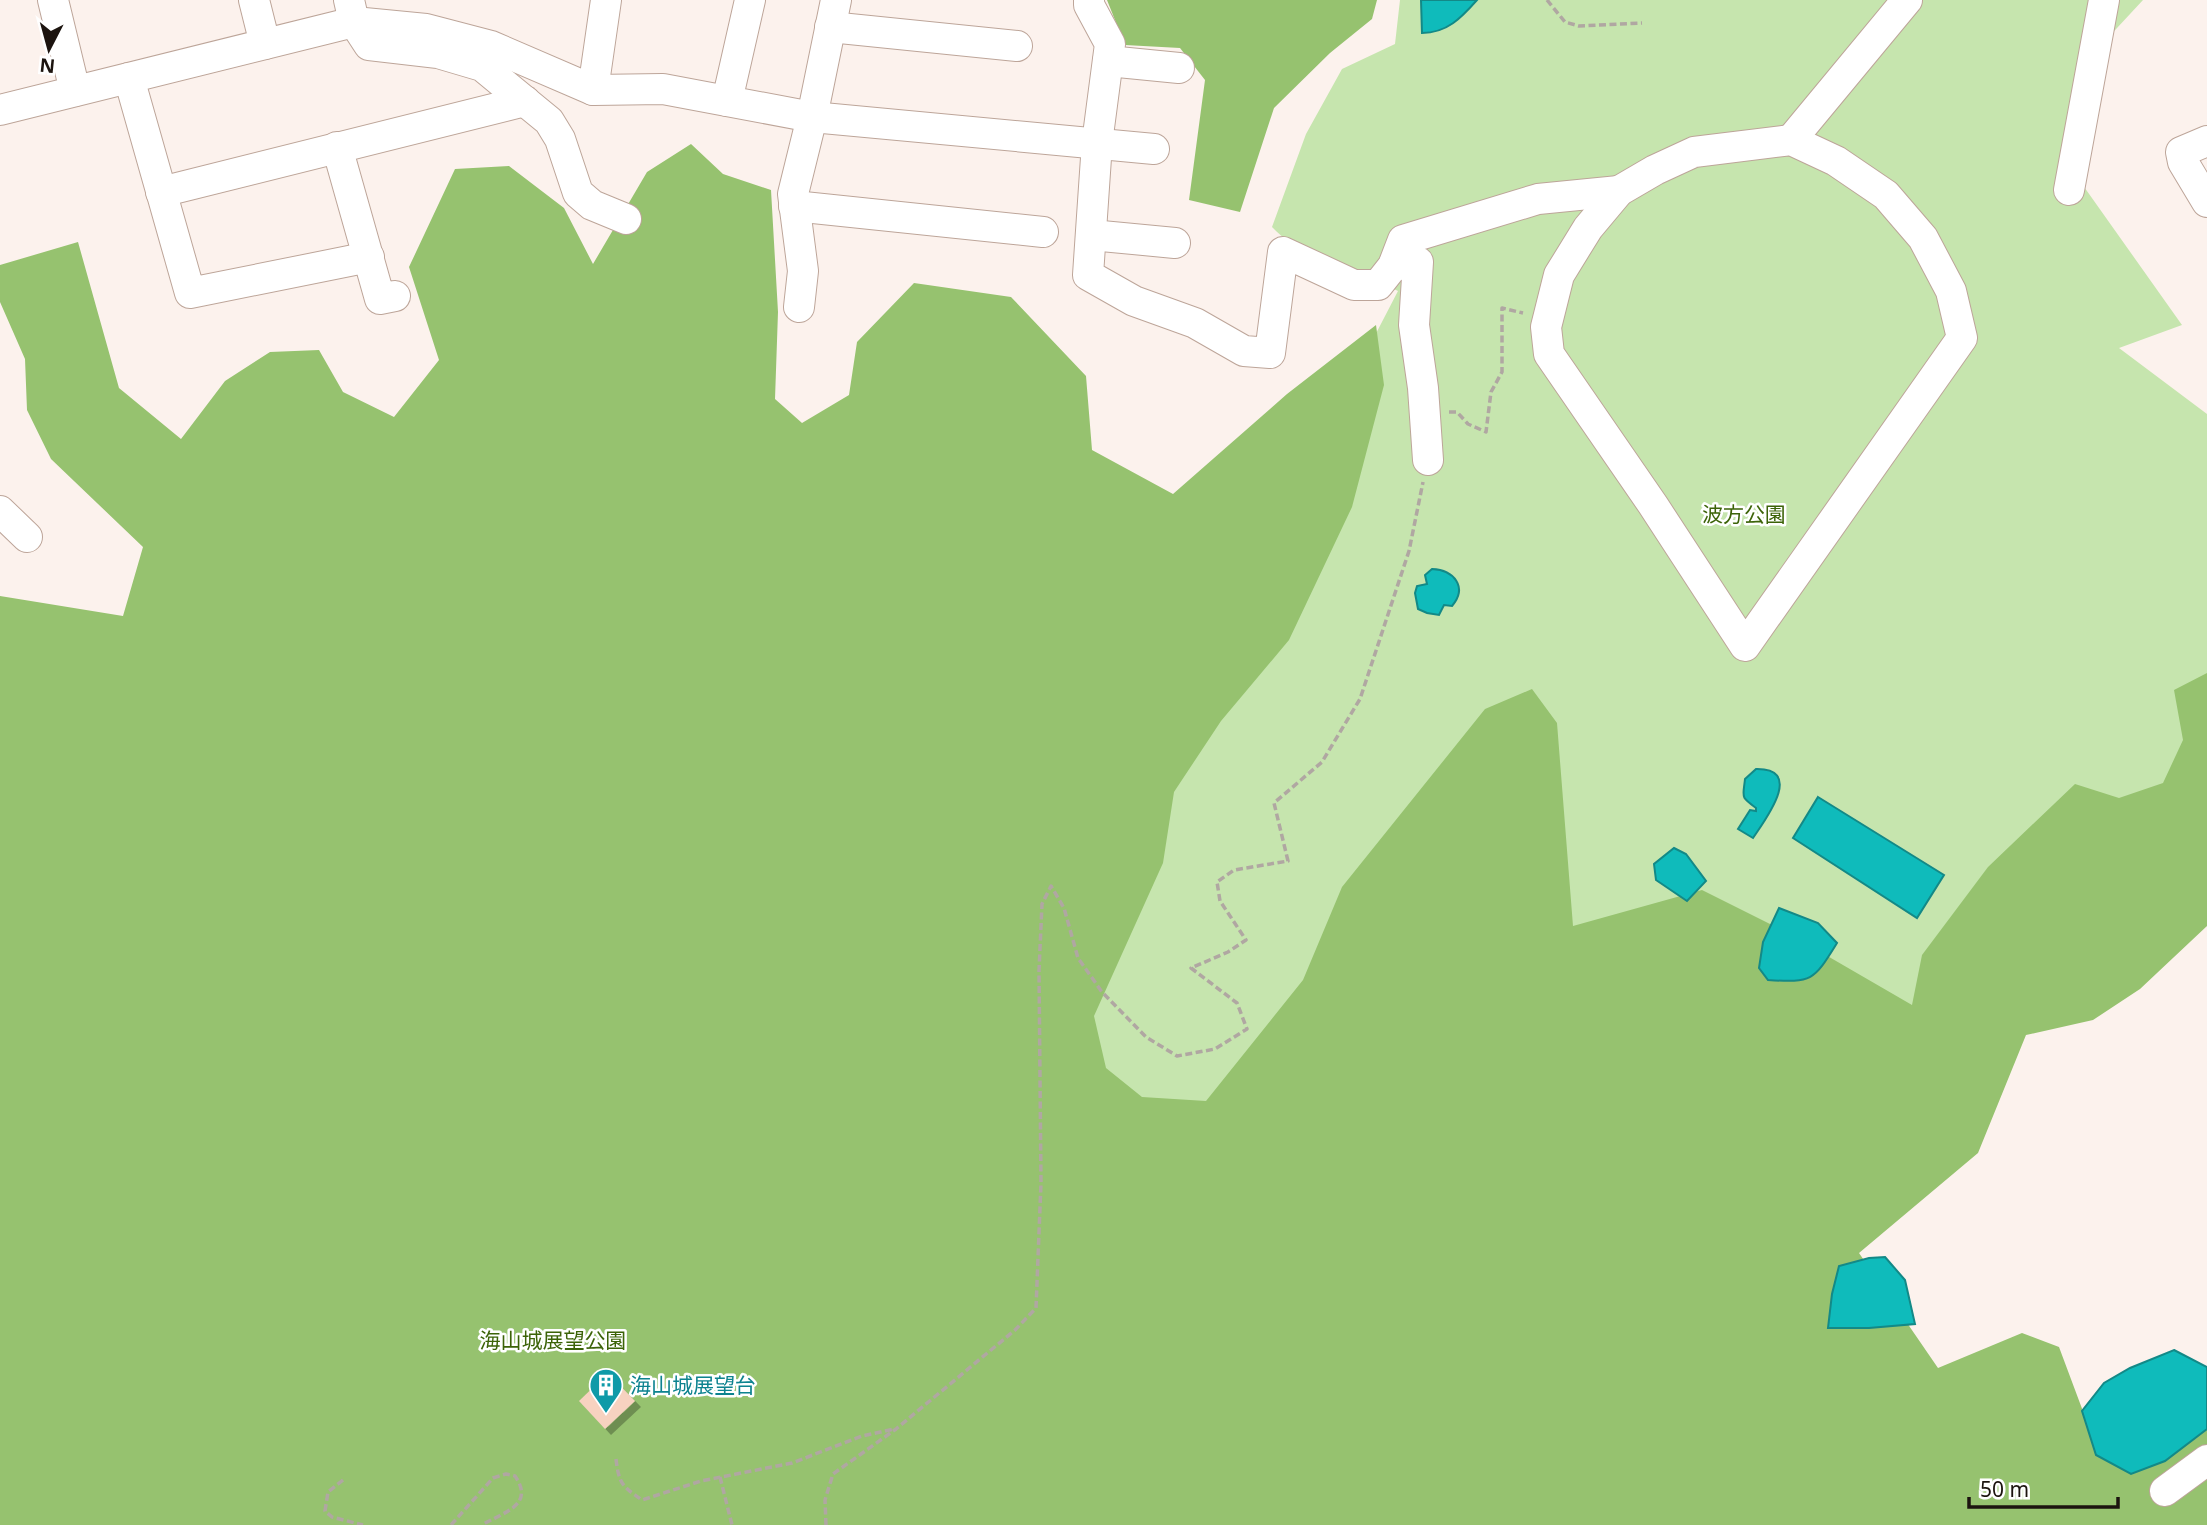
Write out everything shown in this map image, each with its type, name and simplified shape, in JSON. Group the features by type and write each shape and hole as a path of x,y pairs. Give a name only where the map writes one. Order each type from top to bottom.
{"street":[{"path":"53,0 75,92"},
{"path":"254,0 265,44"},
{"path":"593,90 606,0"},
{"path":"727,101 750,0"},
{"path":"1089,0 1089,5 1110,44 1097,144 1088,275 1134,300 1195,323 1244,351 1270,353 1283,253 1354,285 1378,285 1393,266 1403,240 1538,199 1619,191"},
{"path":"1791,140 1907,0"},
{"path":"2068,190 2104,0"},
{"path":"0,110 265,44 351,11 492,46 593,90 663,89 812,117 1154,149"},
{"path":"351,11 369,46 438,53 482,66 549,121 560,138 578,193 592,205 626,219"},
{"path":"799,307 803,271 793,194 833,14 1017,46"},
{"path":"1108,61 1179,68"},
{"path":"129,78 190,293 369,257"},
{"path":"161,192 525,101"},
{"path":"1791,140 1836,161 1886,195 1923,239 1951,291 1962,338 1745,646 1653,505 1549,354 1546,327 1559,275 1588,228 1619,191 1654,170 1694,152 1791,140"},
{"path":"2207,142 2180,152 2183,162 2207,202"},
{"path":"337,148 380,299 395,296"},
{"path":"794,206 1042,232"},
{"path":"1091,235 1175,243"},
{"path":"1393,266 1418,262 1414,325 1428,460"},
{"path":"0,511 27,537"},
{"path":"2165,1491 2207,1460"}],"path":[{"path":"1547,0 1565,22 1579,26 1642,23"},
{"path":"1424,413 1457,412 1468,424 1486,432 1491,392 1502,372 1502,309 1524,313"},
{"path":"827,1525 825,1500 833,1474 896,1429 1015,1330 1036,1308 1041,1183 1039,971 1042,904 1051,886 1064,908 1078,958 1102,992 1146,1037 1177,1056 1215,1049 1247,1029 1237,1003 1191,968 1228,952 1246,940 1220,901 1217,882 1234,870 1288,861 1274,803 1322,762 1360,699 1409,551 1428,460"},
{"path":"616,1459 623,1487 642,1500 701,1481 792,1463 862,1436 896,1429"},
{"path":"451,1525 493,1478 506,1474 515,1476 521,1484 520,1498 514,1509 482,1525"},
{"path":"720,1477 732,1525"},
{"path":"343,1480 328,1492 325,1511 332,1517 363,1525"}],"green space":[{"path":"1107,0 1377,0 1372,19 1330,53 1274,108 1240,212 1189,200 1205,80 1180,48 1125,45"},
{"name":"波方公園","path":"1400,0 2143,0 2104,42 2082,184 2182,325 2119,348 2207,414 2207,712 2143,846 1922,1048 1105,1214 966,861 1241,594 1398,291 1300,249 1272,227 1306,134 1342,69 1395,44"},
{"name":"海山城展望公園","path":"691,144 723,174 771,190 778,312 775,399 802,423 849,395 857,342 914,283 1011,297 1086,376 1092,450 1173,494 1287,394 1376,325 1384,385 1352,507 1289,640 1221,721 1174,792 1163,863 1094,1016 1106,1068 1142,1097 1206,1101 1303,980 1342,887 1485,709 1532,689 1557,723 1573,926 1702,890 1786,932 1912,1005 1922,955 1988,867 2075,784 2119,798 2163,783 2183,740 2174,690 2207,673 2207,926 2140,989 2093,1020 2026,1035 1978,1153 1859,1253 1938,1368 2022,1333 2059,1347 2087,1422 2207,1410 2207,1525 0,1525 0,596 123,616 143,547 51,459 27,410 25,359 0,302 0,265 78,242 119,388 181,439 225,381 270,352 319,350 343,392 394,417 439,360 409,267 455,169 509,166 564,208 593,264 647,172"}],"water":[{"path":"1421,0 1477,0 1446,27 1422,33"},
{"path":"1432,569 1452,576 1459,586 1457,599 1452,606 1444,605 1439,615 1418,609 1415,593 1417,586 1427,584 1425,575"},
{"path":"1756,769 1770,771 1778,777 1780,786 1772,808 1753,838 1738,829 1750,810 1756,811 1743,793 1745,779"},
{"path":"1818,797 1944,875 1917,918 1793,838"},
{"path":"1674,848 1686,854 1706,881 1687,901 1656,880 1654,864"},
{"path":"1779,908 1818,923 1837,943 1817,972 1804,979 1768,980 1759,968 1763,942"},
{"path":"1885,1257 1905,1280 1915,1324 1828,1328 1839,1266"},
{"path":"2174,1350 2207,1367 2207,1429 2165,1461 2131,1474 2096,1455 2082,1411 2104,1383 2130,1368"}],"building":[{"name":"海山城展望台","path":"608,1373 635,1401 605,1429 579,1401"}],"place":[{"name":"海山城展望台","path":"606,1415"}]}
